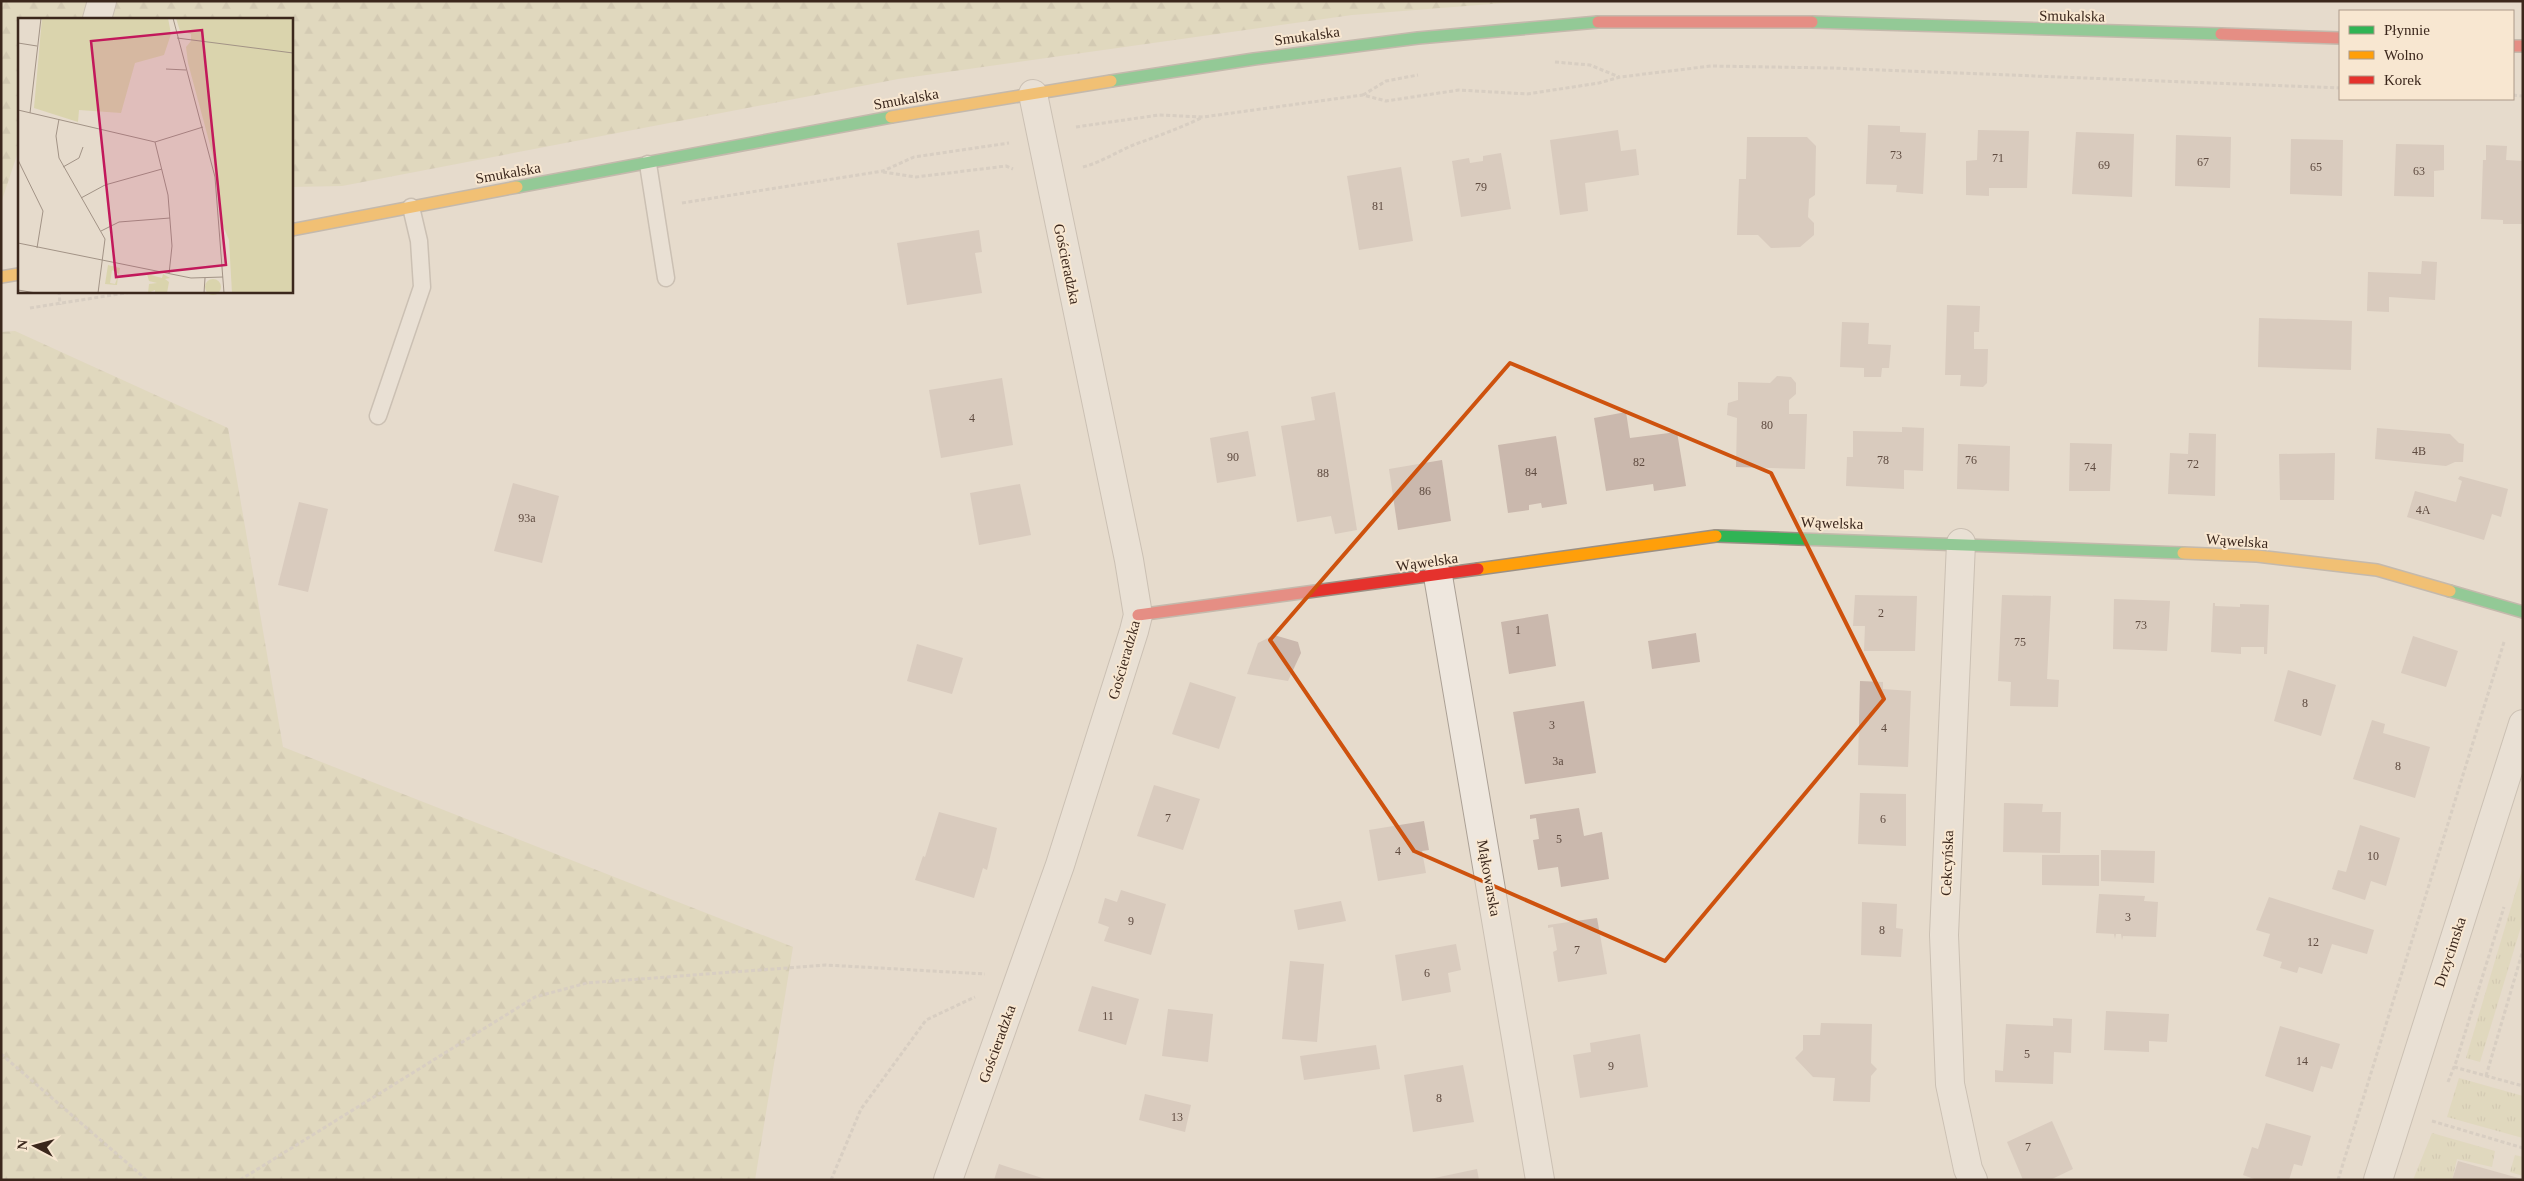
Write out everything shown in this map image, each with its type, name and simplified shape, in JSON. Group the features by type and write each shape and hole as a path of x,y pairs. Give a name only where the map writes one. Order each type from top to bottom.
{"street":[{"path":"97,18 102,1"},
{"name":"Smukalska","path":"292,230 921,111 1341,46 1583,23 1641,20 1800,22 2339,38"},
{"name":"Gościeradzka","path":"948,1180 1060,865 1138,615 1032,94"},
{"path":"1,276 18,274"},
{"name":"Wąwelska","path":"1138,615 1438,576 1540,559 1722,535 2257,556 2368,569 2518,611"},
{"name":"Cekcyńska","path":"1961,543 1944,935 1950,1084 1968,1169 1973,1180"},
{"name":"Mąkowarska","path":"1438,576 1540,1180"},
{"name":"Drzycimska","path":"2378,1180 2523,724"}],"lane":[{"path":"648,164 666,278"},
{"path":"378,416 422,287 419,242 411,207"}],"path":[{"path":"1545,62 1590,65 1620,77"},
{"path":"1203,117 1363,95 1386,101 1460,90 1527,94 1688,67 1720,66 1831,68 2339,88"},
{"path":"1363,95 1386,81 1423,74"},
{"path":"672,204 883,172"},
{"path":"59,292 60,305 132,292"},
{"path":"2338,1180 2518,611"},
{"path":"2486,1076 2523,950"},
{"path":"240,1180 535,997 587,983 826,965 1021,976"},
{"path":"831,1180 861,1109 926,1020 1021,976"},
{"path":"1,1054 147,1180"},
{"path":"2454,1067 2523,1086"},
{"path":"2429,1120 2523,1148"}],"highlighted area":[{"path":"1510,363 1771,473 1884,699 1665,961 1414,851 1270,640"}],"green space":[{"path":"1,1 1529,1 1352,15 898,79 342,186 292,187 292,18 18,18 18,152 1,203"},
{"path":"15,331 228,428 283,747 793,947 755,1180 1,1180 1,332"},
{"path":"2523,867 2523,920 2480,1062 2466,1058"},
{"path":"2459,1078 2523,1096 2523,1138 2447,1117"},
{"path":"2432,1133 2495,1151 2492,1167 2457,1159 2452,1180 2413,1180"},
{"path":"2515,1155 2523,1157 2523,1176 2510,1172"}],"building":[{"path":"1868,125 1900,126 1900,132 1926,133 1923,194 1896,192 1897,185 1866,184"},
{"path":"1618,130 1621,151 1636,149 1639,175 1585,183 1588,211 1560,215 1550,140"},
{"path":"1978,130 2029,131 2027,188 1989,188 1989,196 1966,195 1966,161 1977,160"},
{"path":"2076,132 2134,134 2132,197 2072,194"},
{"path":"2176,135 2231,137 2230,188 2175,186"},
{"path":"1747,137 1807,137 1816,146 1815,195 1809,199 1808,217 1814,223 1814,235 1800,247 1771,248 1758,235 1737,235 1739,179 1746,179"},
{"path":"2291,139 2343,140 2342,196 2290,194"},
{"path":"2396,144 2444,145 2444,170 2434,171 2434,197 2394,196"},
{"path":"2486,145 2507,146 2506,160 2523,161 2523,224 2503,224 2503,220 2481,219 2483,160 2486,160"},
{"path":"1501,153 1511,209 1461,217 1452,161 1469,158 1470,163 1483,161 1483,156"},
{"path":"1401,167 1413,241 1359,250 1347,176"},
{"path":"979,230 982,252 975,253 982,293 907,305 897,243"},
{"path":"2422,261 2437,262 2435,300 2389,297 2389,312 2367,311 2368,272 2421,274"},
{"path":"1947,305 1980,306 1979,332 1974,332 1974,349 1988,349 1987,383 1983,387 1960,386 1961,375 1945,375"},
{"path":"2259,318 2352,321 2351,370 2258,367"},
{"path":"1842,322 1869,323 1868,344 1891,345 1889,368 1882,368 1881,377 1864,377 1864,368 1840,367"},
{"path":"1777,376 1791,377 1796,383 1796,394 1789,400 1789,414 1807,414 1805,469 1736,467 1737,418 1727,415 1728,403 1738,400 1738,382 1770,383"},
{"path":"1002,378 1013,445 941,458 929,390"},
{"path":"1335,392 1357,530 1335,534 1331,516 1297,522 1281,426 1315,420 1311,397"},
{"path":"1626,412 1630,438 1677,432 1686,486 1654,491 1653,484 1606,491 1594,418"},
{"path":"1902,427 1924,428 1923,471 1904,470 1904,489 1846,486 1847,457 1853,457 1853,431 1902,432"},
{"path":"2377,428 2450,434 2459,443 2464,444 2463,462 2455,462 2446,466 2375,459"},
{"path":"1248,431 1256,476 1217,483 1210,438"},
{"path":"2189,433 2216,434 2215,496 2168,494 2170,453 2188,454"},
{"path":"1556,436 1567,504 1542,508 1541,503 1529,505 1529,510 1508,513 1498,445"},
{"path":"2070,443 2112,444 2110,491 2069,491"},
{"path":"1958,444 2010,446 2009,491 1957,489"},
{"path":"2335,453 2334,500 2280,500 2279,454"},
{"path":"1442,460 1451,521 1398,530 1389,469"},
{"path":"2460,476 2508,489 2501,517 2492,514 2484,540 2407,517 2415,491 2456,502 2462,481 2458,479"},
{"path":"513,483 559,496 542,563 494,551"},
{"path":"1020,484 1031,535 979,545 970,493"},
{"path":"299,502 328,509 308,592 278,585"},
{"path":"1855,595 1917,596 1915,651 1864,651 1865,626 1853,626"},
{"path":"2002,595 2051,596 2047,679 2059,680 2058,707 2010,706 2011,682 1998,681"},
{"path":"2114,599 2170,601 2167,651 2113,649"},
{"path":"2213,603 2215,603 2215,606 2240,607 2240,604 2269,605 2267,654 2264,654 2264,647 2241,647 2241,654 2211,652"},
{"path":"1548,614 1556,666 1509,674 1501,622"},
{"path":"1696,633 1700,662 1652,669 1648,641"},
{"path":"1274,635 1298,642 1301,653 1288,681 1247,674 1258,643"},
{"path":"2413,636 2458,651 2446,687 2401,673"},
{"path":"917,644 963,658 952,694 907,681"},
{"path":"2288,670 2336,685 2321,736 2274,721"},
{"path":"1860,681 1883,682 1883,689 1911,691 1908,767 1858,765"},
{"path":"1190,682 1236,697 1219,749 1172,734"},
{"path":"1584,701 1596,773 1525,784 1513,712"},
{"path":"2372,720 2385,724 2383,733 2430,747 2415,798 2353,779"},
{"path":"1154,785 1200,799 1183,850 1137,836"},
{"path":"1860,793 1906,794 1906,846 1858,844"},
{"path":"2004,803 2043,804 2042,812 2061,812 2060,853 2003,852"},
{"path":"1579,808 1584,836 1602,832 1609,879 1561,887 1558,867 1538,870 1533,840 1539,839 1536,818 1530,819 1530,815"},
{"path":"939,812 997,828 987,870 983,868 974,898 915,880 923,856 925,857"},
{"path":"1424,821 1429,850 1422,851 1426,873 1378,881 1369,830"},
{"path":"2360,825 2400,838 2386,886 2371,881 2365,900 2332,889 2338,870 2346,872"},
{"path":"2101,850 2155,851 2154,883 2101,881"},
{"path":"2042,855 2099,855 2099,886 2042,885"},
{"path":"1121,890 1166,904 1151,955 1104,941 1109,927 1098,923 1105,898 1117,902"},
{"path":"2099,894 2145,896 2144,901 2158,902 2156,937 2123,936 2122,940 2121,934 2116,934 2115,939 2114,934 2096,933"},
{"path":"2269,897 2374,930 2367,954 2332,944 2322,974 2299,967 2297,973 2280,968 2282,962 2263,956 2270,934 2256,930"},
{"path":"1341,901 1346,921 1298,930 1294,910"},
{"path":"1862,902 1897,904 1896,928 1903,929 1901,957 1861,955"},
{"path":"1597,918 1607,974 1558,982 1553,952 1557,950 1553,927 1548,928 1548,925"},
{"path":"1456,944 1461,970 1448,973 1451,992 1402,1001 1395,955"},
{"path":"1290,961 1324,964 1317,1042 1282,1039"},
{"path":"1092,986 1139,999 1126,1045 1078,1031"},
{"path":"1168,1009 1213,1014 1208,1062 1162,1056"},
{"path":"2106,1011 2169,1014 2167,1042 2149,1041 2149,1052 2104,1050"},
{"path":"2053,1018 2072,1019 2071,1053 2054,1052 2053,1084 1995,1082 1995,1070 2003,1071 2006,1024 2053,1026"},
{"path":"1821,1023 1872,1024 1871,1063 1877,1069 1871,1076 1870,1102 1833,1101 1835,1078 1813,1077 1795,1058 1803,1050 1803,1035 1820,1035"},
{"path":"2280,1026 2340,1044 2332,1069 2321,1066 2313,1092 2265,1076"},
{"path":"1640,1034 1648,1087 1580,1098 1573,1055 1591,1052 1590,1043"},
{"path":"1376,1045 1380,1069 1304,1080 1300,1056"},
{"path":"1463,1065 1474,1122 1413,1132 1404,1075"},
{"path":"1145,1094 1191,1105 1185,1132 1139,1120"},
{"path":"2052,1121 2073,1169 2050,1180 2023,1180 2007,1142"},
{"path":"2266,1123 2311,1136 2302,1166 2294,1164 2289,1180 2257,1180 2243,1175 2252,1147 2258,1149"},
{"path":"2458,1161 2522,1179 2522,1180 2452,1180"},
{"path":"999,1164 1045,1179 1045,1180 994,1180"},
{"path":"1477,1169 1479,1180 1430,1180 1430,1179"}],"traffic: fast":[{"path":"1111,81 1254,59 1418,38 1598,22"},
{"path":"1812,22 2221,34"},
{"path":"517,187 891,117"},
{"path":"1716,536 2183,553"},
{"path":"2450,591 2523,612"}],"traffic: slow":[{"path":"891,117 1111,81"},
{"path":"292,230 517,187"},
{"path":"1,277 18,274"},
{"path":"1478,569 1716,536"},
{"path":"2183,553 2257,556 2377,570 2450,591"}],"traffic: jam":[{"path":"1598,22 1812,22"},
{"path":"2221,34 2339,38"},
{"path":"2514,46 2523,46"},
{"path":"1138,615 1478,569"}]}
